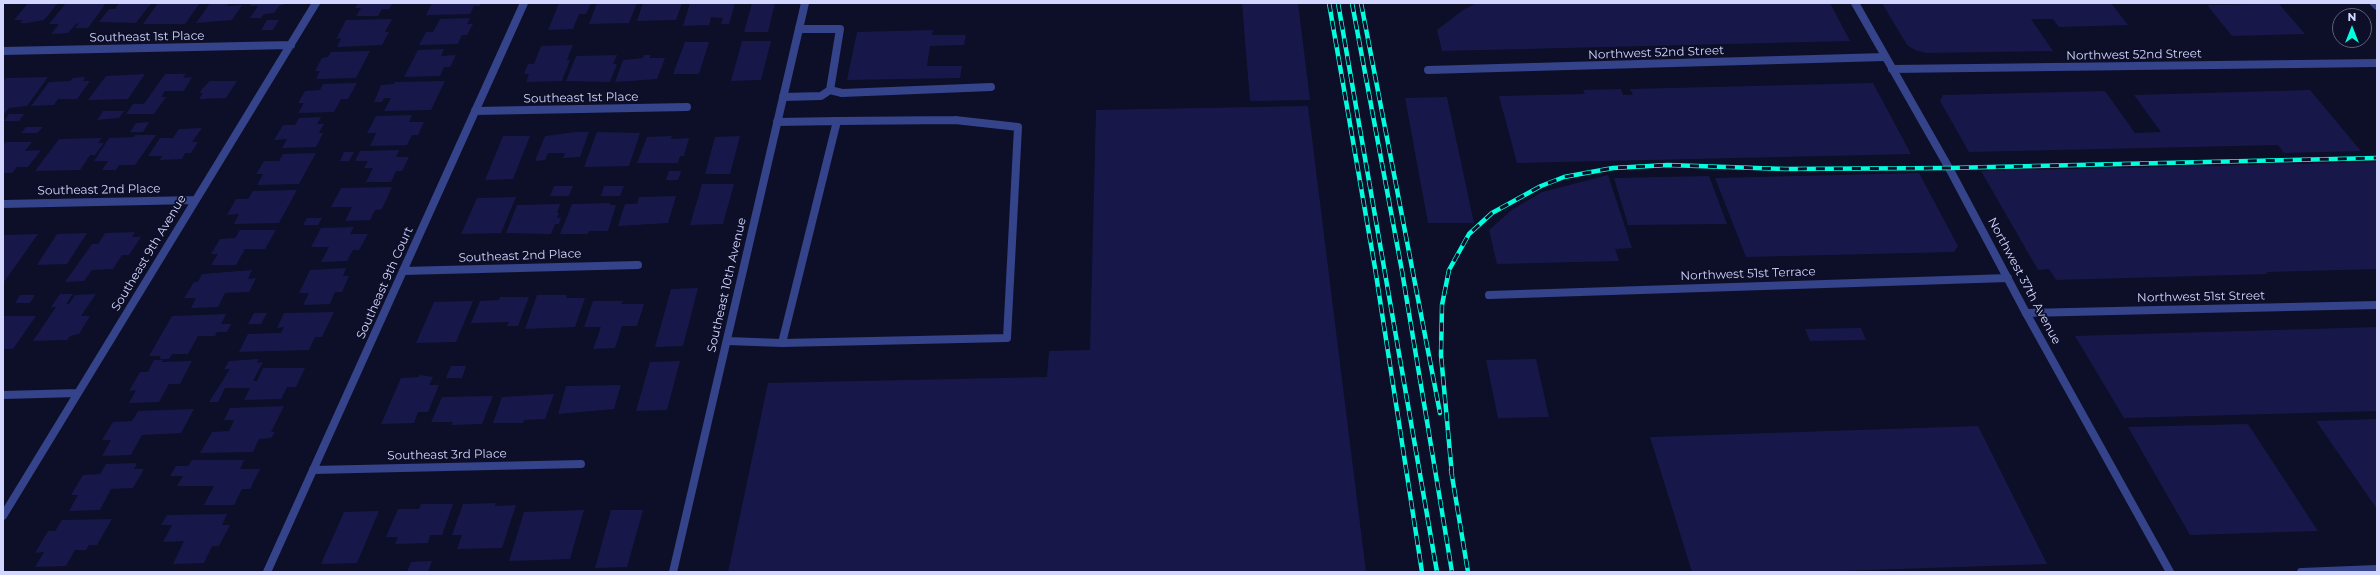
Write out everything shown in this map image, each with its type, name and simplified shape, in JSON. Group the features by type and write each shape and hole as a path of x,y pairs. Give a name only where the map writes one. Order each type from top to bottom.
{"street":[{"name":"Southeast 9th Avenue","path":"3,516 194,200 316,3"},
{"name":"Southeast 9th Court","path":"268,572 524,3"},
{"name":"Southeast 10th Avenue","path":"673,572 805,3"},
{"name":"Northwest 37th Avenue","path":"1855,3 2170,572"},
{"path":"2374,3 2377,6"},
{"path":"783,97 821,96 830,90 841,33 840,29 799,29"},
{"name":"Southeast 1st Place","path":"3,51 291,45"},
{"name":"Northwest 52nd Street","path":"1428,70 1885,57"},
{"name":"Northwest 52nd Street","path":"1892,69 2377,63"},
{"path":"830,90 842,93 991,87"},
{"name":"Southeast 1st Place","path":"476,110 688,107"},
{"path":"727,341 782,342 1007,338 1018,127 955,120 777,122"},
{"path":"782,342 837,121"},
{"name":"Southeast 2nd Place","path":"3,204 194,200"},
{"name":"Southeast 2nd Place","path":"404,271 638,265"},
{"name":"Northwest 51st Terrace","path":"1489,295 2008,278"},
{"name":"Northwest 51st Street","path":"2026,314 2377,305"},
{"path":"3,395 78,393"},
{"name":"Southeast 3rd Place","path":"313,470 581,464"},
{"path":"2300,572 2377,569"}],"building":[{"path":"28,3 58,3 44,20 20,23 23,20 14,20"},
{"path":"66,3 106,3 88,28 75,28 79,23 76,24 68,33 51,34 59,24 49,24"},
{"path":"119,3 153,3 148,7 136,23 99,22 109,9 115,9"},
{"path":"158,3 200,3 185,24 143,24"},
{"path":"210,3 229,3 227,6 242,5 232,20 196,23"},
{"path":"252,3 288,3 279,6 274,13 264,14 261,18 250,18 258,6 250,6"},
{"path":"358,3 393,3 389,9 382,9 378,16 356,16 361,8 355,8"},
{"path":"432,3 481,3 480,6 474,6 470,14 426,15"},
{"path":"559,3 591,3 586,14 579,14 573,29 548,30"},
{"path":"597,3 637,3 629,23 589,24"},
{"path":"643,3 682,3 676,20 637,21"},
{"path":"690,3 735,3 729,24 721,24 723,18 711,17 709,25 683,26"},
{"path":"752,3 775,3 768,32 744,32"},
{"path":"1242,3 1298,3 1310,100 1250,101"},
{"path":"1477,3 1830,3 1850,41 1442,51 1437,30 1463,10"},
{"path":"1882,3 2111,3 2128,25 2059,27 2053,19 2031,19 2053,51 1926,53 1915,50 1907,45"},
{"path":"2279,4 2305,34 2232,36 2207,5"},
{"path":"470,18 467,24 473,24 467,35 462,35 458,44 419,45 426,32 433,32 440,19"},
{"path":"392,19 385,32 389,32 382,45 337,47 341,38 336,39 346,20"},
{"path":"267,20 279,20 273,30 261,30"},
{"path":"933,30 932,35 966,35 964,45 930,46 927,66 962,66 960,78 847,80 857,32"},
{"path":"742,41 771,41 761,80 731,81"},
{"path":"685,42 709,42 699,74 673,74"},
{"path":"573,45 567,60 570,60 562,81 526,82 529,74 524,74 528,64 534,64 541,46"},
{"path":"444,49 441,56 456,55 450,67 444,67 440,76 404,77 418,50"},
{"path":"370,51 356,78 316,79 320,71 315,71 322,58 328,57 331,52"},
{"path":"617,55 613,64 617,64 610,82 566,81 576,56"},
{"path":"644,55 651,55 649,58 665,58 657,79 615,82 623,60 643,58"},
{"path":"145,74 128,99 88,100 106,76"},
{"path":"165,74 186,74 183,78 192,77 184,91 165,91 161,97 166,97 154,114 126,114 133,104 144,104"},
{"path":"48,77 27,106 9,108 3,115 3,82 6,78"},
{"path":"85,77 83,81 90,81 77,99 58,99 54,105 31,106 49,82 70,81 73,78"},
{"path":"210,81 237,81 226,98 199,99 203,93 200,93 202,89"},
{"path":"445,81 431,110 384,111 391,98 384,98 382,102 374,102 381,85 394,84 395,82"},
{"path":"357,83 348,99 341,99 334,112 298,113 304,103 298,103 305,91 320,90 323,84"},
{"path":"1873,83 1911,154 1517,163 1499,96 1585,94 1583,90 1621,89 1623,95 1633,95 1630,89"},
{"path":"2310,90 2361,151 2284,153 2278,145 1969,152 1940,101 1943,95 2105,91 2135,133 2161,132 2134,95"},
{"path":"1447,97 1474,223 1428,223 1405,98"},
{"path":"1308,106 1366,572 728,572 768,383 1047,377 1049,351 1090,350 1096,110"},
{"path":"103,111 124,111 119,118 97,120"},
{"path":"9,114 24,114 19,121 4,121"},
{"path":"412,115 409,122 424,122 418,135 412,135 407,145 370,146 376,133 367,133 376,116"},
{"path":"321,117 317,124 324,124 319,133 323,133 316,147 282,148 287,139 274,140 283,125 295,125 299,118"},
{"path":"149,122 143,132 130,132 136,123"},
{"path":"26,127 43,127 37,133 21,133"},
{"path":"202,128 192,142 198,142 191,153 185,153 182,159 160,160 162,156 148,156 160,138 173,138 179,129"},
{"path":"589,132 580,157 563,158 565,153 548,153 545,160 535,161 545,136"},
{"path":"597,132 640,133 629,166 584,167"},
{"path":"135,135 156,135 135,165 119,165 116,170 102,170 108,161 94,161 109,138 134,137"},
{"path":"503,136 530,136 513,179 485,180"},
{"path":"672,136 671,139 689,138 684,156 680,156 678,163 637,163 647,137"},
{"path":"740,136 730,174 705,174 715,137"},
{"path":"102,138 98,143 104,143 95,155 90,155 80,170 35,171 59,139"},
{"path":"5,142 32,142 25,151 41,150 28,167 17,167 12,173 3,173 3,146"},
{"path":"399,150 396,157 409,157 402,171 396,171 391,182 366,182 373,168 364,168 368,161 355,161 360,151"},
{"path":"344,152 354,152 349,161 340,161"},
{"path":"316,153 299,184 257,185 263,174 256,174 264,161 279,161 283,154"},
{"path":"2377,162 2377,269 2266,272 2268,274 2056,280 2049,269 2038,270 1981,171"},
{"path":"669,171 681,171 678,180 666,180"},
{"path":"1919,173 1958,246 1954,252 1746,257 1715,178"},
{"path":"1608,175 1632,248 1615,249 1619,261 1497,264 1489,230 1513,209 1542,192"},
{"path":"1709,176 1727,224 1628,225 1614,178"},
{"path":"702,184 734,184 723,224 690,225"},
{"path":"554,186 573,186 569,196 550,196"},
{"path":"604,186 624,186 620,196 601,196"},
{"path":"392,187 382,209 375,210 370,220 345,221 352,207 331,207 341,188"},
{"path":"297,190 279,223 234,224 239,214 227,215 236,199 248,199 253,191"},
{"path":"676,196 668,223 618,226 625,204 637,204 639,197"},
{"path":"516,197 501,233 461,234 477,198"},
{"path":"610,203 610,205 616,205 608,231 589,231 588,234 560,234 572,204"},
{"path":"560,204 557,218 561,218 559,224 555,224 551,234 506,233 517,205"},
{"path":"307,218 322,218 318,225 303,225"},
{"path":"354,227 350,234 368,234 359,250 353,250 347,261 321,262 329,247 311,247 321,228"},
{"path":"240,230 276,230 265,249 245,249 236,265 211,265 218,254 211,254 220,239 235,238"},
{"path":"135,232 132,237 141,237 129,255 122,255 113,269 92,270 84,281 65,282 92,244 98,244 105,233"},
{"path":"87,233 67,264 37,265 57,234"},
{"path":"38,234 4,282 3,282 3,235"},
{"path":"346,268 343,276 349,276 342,292 335,292 330,304 303,305 309,293 299,293 310,270"},
{"path":"252,270 248,279 256,278 249,292 225,293 218,307 191,308 196,298 184,298 194,282 198,282 202,274"},
{"path":"698,288 683,346 655,347 671,289"},
{"path":"60,294 73,294 66,304 69,304 75,295 96,294 81,316 90,316 79,334 70,336 67,340 33,341 56,307 51,307"},
{"path":"20,295 35,295 30,303 15,303"},
{"path":"537,295 567,295 566,298 585,298 575,327 525,329"},
{"path":"500,297 529,297 518,326 507,326 509,322 471,323 480,301 499,300"},
{"path":"473,301 456,342 416,343 434,302"},
{"path":"593,301 623,301 621,304 644,304 637,326 622,326 615,348 593,349 601,327 584,327"},
{"path":"334,312 322,337 315,337 309,350 239,352 248,334 281,333 284,327 277,328 284,313"},
{"path":"254,313 267,313 261,324 248,324"},
{"path":"226,314 221,324 231,324 227,332 217,332 215,336 198,336 188,354 172,354 169,359 159,359 161,356 149,356 172,316"},
{"path":"3,316 36,316 13,349 3,349"},
{"path":"2377,327 2377,411 2124,418 2075,336"},
{"path":"1861,328 1866,340 1810,341 1805,329"},
{"path":"259,359 257,363 263,362 253,381 257,381 263,368 305,368 296,387 287,387 281,399 244,400 250,388 225,388 218,402 209,402 230,369 224,369 229,361"},
{"path":"1536,359 1549,417 1498,418 1486,360"},
{"path":"154,360 163,360 161,362 192,361 180,384 169,384 159,402 129,403 136,390 129,391 140,372 148,372"},
{"path":"680,361 667,410 636,411 650,362"},
{"path":"451,366 466,366 462,378 446,378"},
{"path":"419,375 433,377 429,385 439,385 428,412 418,412 414,423 381,424 401,378 419,377"},
{"path":"621,385 614,409 558,414 566,386"},
{"path":"554,394 545,419 524,420 523,423 493,423 502,397"},
{"path":"493,396 482,424 451,425 453,422 431,422 442,397"},
{"path":"284,406 271,432 275,432 271,438 259,439 253,452 200,453 212,432 229,431 234,420 224,420 230,408"},
{"path":"194,409 181,433 142,435 131,455 102,456 111,440 102,440 113,422 132,421 138,411"},
{"path":"2377,419 2377,509 2316,421"},
{"path":"2248,424 2318,531 2190,535 2128,427"},
{"path":"1978,426 2047,564 1810,572 1692,572 1650,437"},
{"path":"192,460 244,460 240,469 260,469 250,489 242,489 234,505 204,505 214,486 177,486 183,476 170,476 176,466 188,466"},
{"path":"137,463 134,469 144,469 133,488 111,489 100,510 69,511 78,495 71,495 83,475 100,474 106,464"},
{"path":"496,503 495,506 516,505 502,548 457,549 462,535 452,535 463,504"},
{"path":"421,504 453,504 442,535 430,535 428,543 395,544 398,537 386,537 398,509 419,509"},
{"path":"584,510 570,559 509,561 524,512"},
{"path":"611,510 643,510 627,567 595,568"},
{"path":"379,511 357,563 321,564 344,512"},
{"path":"227,514 222,525 230,525 219,546 212,546 204,563 173,564 184,541 163,542 172,525 161,525 167,515"},
{"path":"112,519 97,545 89,545 86,550 75,550 66,566 35,567 44,552 35,553 48,531 55,531 62,520"},
{"path":"432,561 428,572 407,572 411,562"}],"railway":[{"path":"1329,3 1375,268 1422,572"},
{"path":"1338,3 1437,572"},
{"path":"1352,3 1402,271 1452,572"},
{"path":"1361,3 1440,413"},
{"path":"1452,475 1441,355 1442,305 1449,270 1469,234 1492,213 1541,186 1564,177 1613,168 1668,165 1785,169 1949,168 2377,158"},
{"path":"1451,470 1468,572"}]}
